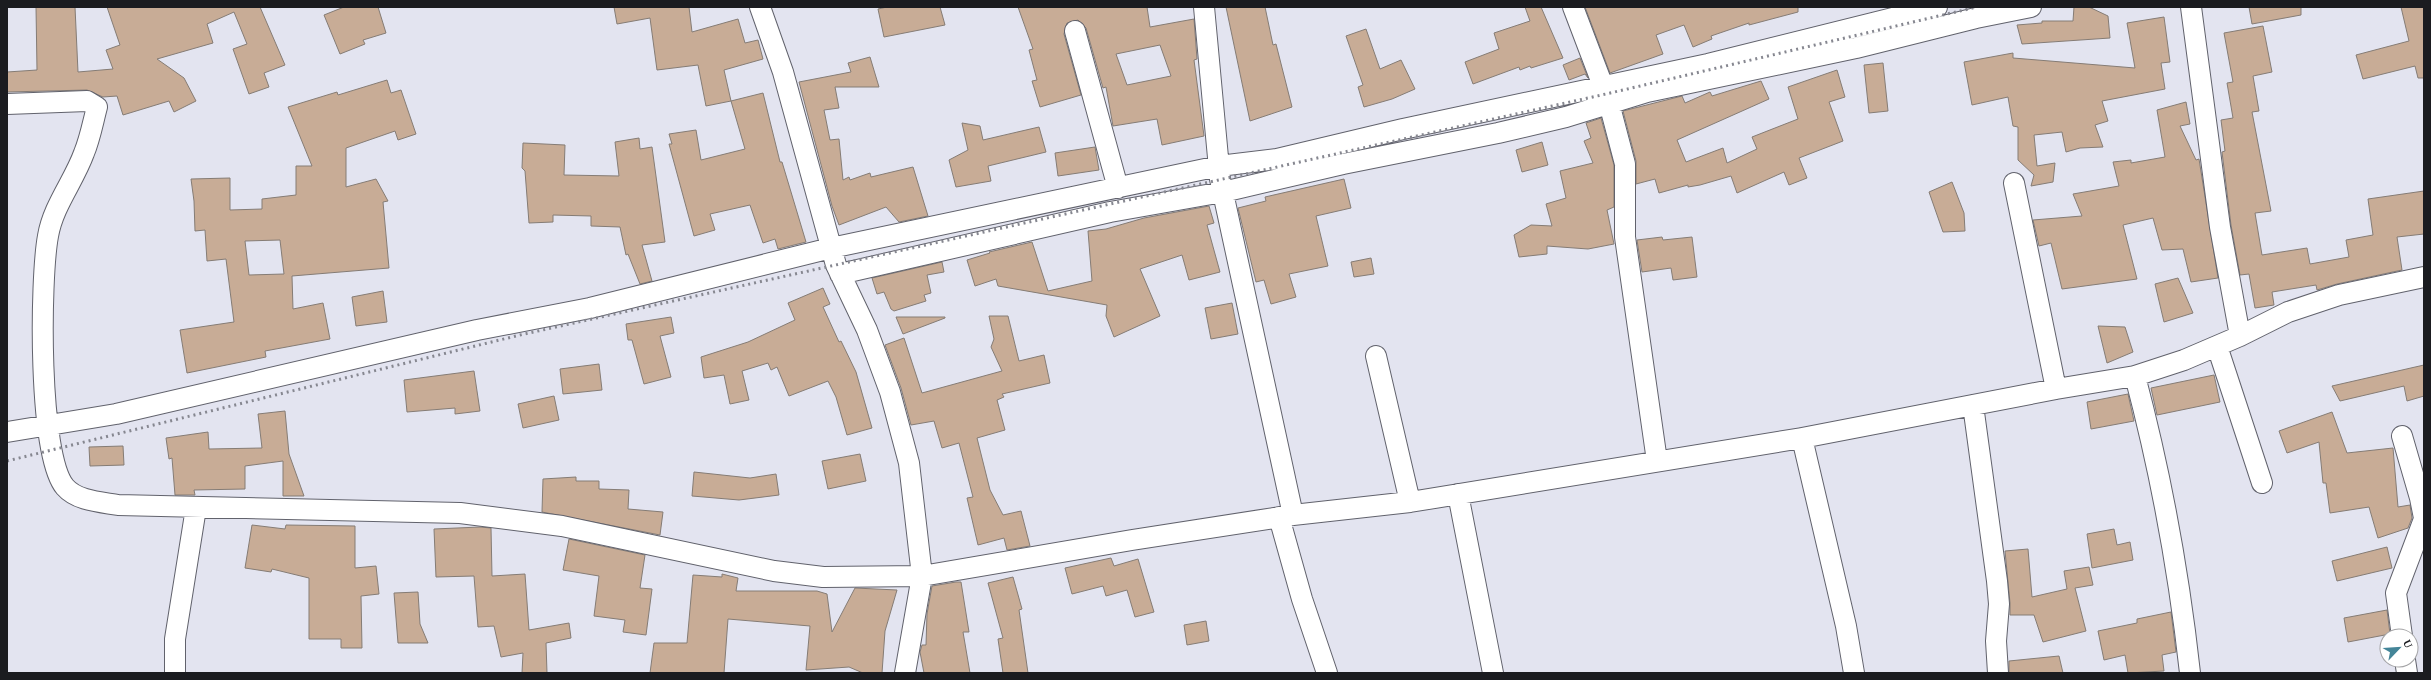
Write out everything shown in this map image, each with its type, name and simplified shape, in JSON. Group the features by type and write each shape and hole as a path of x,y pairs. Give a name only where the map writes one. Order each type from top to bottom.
{"street":[{"path":"760,7 783,72 840,274 867,330 890,392 909,464 922,576 905,673"},
{"path":"1204,7 1218,166 1302,600 1327,673"},
{"path":"1573,7 1606,94 1625,164 1625,237 1657,461"},
{"path":"7,432 116,414 477,330 590,308 832,248 1218,166 1277,159 1403,129 1606,94 1881,14 1937,7"},
{"path":"840,274 1110,212 1223,192 1343,164 1506,131 1566,117 1606,94 1647,92 1856,48 1976,18 2031,7"},
{"path":"2191,7 2220,227 2240,336"},
{"path":"1075,31 1118,188"},
{"path":"7,104 87,101 97,107 84,154 58,208 48,236 44,277 42,347 52,459 65,486 77,497 118,505 460,513 562,526 774,571 823,576 882,578 922,576 1132,540 1286,516 1410,502 1802,438 2056,389 2135,376 2184,360 2240,336 2288,312 2339,295 2424,277"},
{"path":"2014,183 2056,389"},
{"path":"2217,346 2262,483"},
{"path":"1376,356 1410,502"},
{"path":"2135,376 2163,492 2183,607 2190,673"},
{"path":"1973,405 1997,581 1998,604 1996,641 1998,673"},
{"path":"2401,628 2396,593 2424,519 2422,498 2402,436"},
{"path":"1802,438 1846,626 1854,673"},
{"path":"1458,494 1492,673"},
{"path":"175,673 175,639 196,508"}],"building":[{"path":"36,7 75,7 78,72 113,69 106,50 120,45 107,7 260,7 285,65 264,73 269,87 249,94 233,49 247,44 234,12 207,24 213,43 157,59 184,78 196,101 174,112 169,101 123,115 117,96 103,97 87,90 7,92 7,72 37,70"},
{"path":"344,7 378,7 386,33 363,40 365,44 340,54 324,15"},
{"path":"614,7 689,7 692,32 738,19 745,43 758,40 763,59 724,70 731,101 706,106 698,65 657,70 650,18 617,24"},
{"path":"887,7 940,7 945,25 884,37 878,9"},
{"path":"1018,7 1147,7 1150,27 1194,19 1197,59 1194,60 1204,136 1162,145 1157,119 1113,126 1106,87 1103,88 1086,28 1078,20 1067,23 1064,34 1081,95 1040,107 1032,81 1037,80 1029,50 1033,49","holes":["1160,45 1171,76 1127,85 1116,54"]},
{"path":"1226,7 1265,7 1273,45 1276,44 1292,107 1250,121"},
{"path":"1525,7 1541,7 1563,58 1531,68 1530,66 1520,70 1519,67 1473,84 1465,62 1499,49 1494,33 1530,21"},
{"path":"1585,7 1798,7 1798,12 1749,25 1749,23 1711,36 1712,39 1693,47 1684,25 1656,35 1663,54 1610,73"},
{"path":"2074,7 2089,7 2108,16 2110,38 2022,44 2017,25 2042,23 2042,21 2073,21"},
{"path":"2249,7 2301,7 2301,15 2252,24"},
{"path":"2401,7 2424,7 2424,78 2418,78 2415,66 2363,79 2356,55 2409,41"},
{"path":"2164,17 2170,62 2161,63 2165,89 2102,101 2108,121 2095,125 2103,147 2080,148 2066,152 2062,132 2034,135 2037,166 2055,163 2053,182 2031,186 2034,175 2018,160 2018,127 2013,126 2008,97 1972,105 1964,62 2013,53 2013,58 2135,68 2127,23"},
{"path":"2263,26 2272,72 2253,76 2259,111 2252,112 2271,211 2255,213 2262,255 2307,248 2310,264 2349,257 2346,240 2373,235 2368,199 2424,191 2424,234 2397,237 2402,270 2337,284 2317,290 2316,285 2272,292 2274,305 2255,308 2249,274 2240,275 2231,225 2222,152 2225,151 2221,120 2233,118 2227,83 2233,82 2224,33"},
{"path":"1366,29 1380,69 1401,60 1415,89 1392,99 1364,107 1358,87 1363,85 1346,36"},
{"path":"870,57 879,87 835,87 839,108 824,110 830,140 839,139 843,180 849,177 850,180 870,173 871,177 913,167 928,216 899,222 886,207 839,225 832,206 799,82 851,72 848,63"},
{"path":"1580,58 1588,78 1585,74 1569,80 1563,65"},
{"path":"1883,63 1888,111 1869,113 1864,65"},
{"path":"1837,70 1845,97 1829,102 1843,141 1799,158 1807,178 1789,185 1784,172 1737,193 1731,176 1700,185 1688,187 1688,185 1659,193 1655,179 1636,184 1636,161 1623,111 1682,96 1685,103 1710,92 1712,96 1761,81 1769,99 1677,140 1686,162 1723,148 1727,163 1757,149 1752,137 1798,119 1788,87"},
{"path":"387,80 391,93 401,90 416,134 398,140 395,131 346,148 346,187 376,179 388,201 383,202 389,268 292,276 293,309 323,303 330,339 265,351 266,357 187,373 180,330 234,322 226,259 207,261 205,230 195,231 194,201 191,179 230,178 230,210 262,209 262,199 296,195 296,166 312,166 288,107 337,92 338,95","holes":["280,240 284,274 249,275 245,241"]},
{"path":"763,93 780,162 782,162 806,242 778,249 775,239 763,243 750,205 710,214 715,230 694,236 669,144 672,144 669,134 696,130 701,160 745,149 731,101"},
{"path":"2186,102 2190,124 2180,126 2196,160 2199,159 2218,278 2191,282 2183,249 2162,250 2153,218 2123,225 2137,279 2062,289 2051,243 2039,246 2033,220 2082,216 2073,194 2119,186 2113,162 2131,160 2131,163 2165,157 2157,110"},
{"path":"1601,118 1614,165 1614,207 1607,210 1614,244 1588,249 1547,246 1547,254 1519,257 1514,235 1531,225 1552,226 1546,204 1566,198 1560,171 1593,163 1584,141 1591,138 1586,123"},
{"path":"962,123 980,126 983,140 1039,127 1046,152 988,166 991,181 956,187 949,160 968,150"},
{"path":"639,138 640,149 652,147 665,242 642,245 652,281 640,284 628,254 626,255 620,227 591,226 591,216 553,215 553,222 529,223 525,171 522,168 523,143 565,145 564,175 619,176 615,142"},
{"path":"1542,142 1548,165 1522,172 1516,150"},
{"path":"1095,147 1099,170 1058,176 1055,153"},
{"path":"1344,179 1351,208 1316,216 1328,266 1289,274 1296,297 1271,304 1264,280 1256,282 1238,208 1266,201 1265,197"},
{"path":"1952,182 1964,213 1965,231 1943,232 1929,192"},
{"path":"1209,206 1214,223 1207,225 1220,272 1189,280 1182,255 1140,269 1160,316 1114,337 1106,316 1107,305 998,286 996,279 975,286 967,260 990,253 989,252 1032,242 1048,291 1092,281 1088,231 1106,229 1144,218"},
{"path":"1662,237 1663,240 1692,237 1697,277 1673,280 1671,268 1642,272 1637,240"},
{"path":"1371,258 1374,274 1354,277 1351,262"},
{"path":"942,262 944,272 927,275 931,293 924,295 926,301 894,311 891,309 884,292 877,294 872,278"},
{"path":"2178,278 2193,313 2164,322 2155,284"},
{"path":"823,288 830,304 823,307 839,342 841,341 856,372 872,428 847,435 836,397 828,381 789,396 777,367 771,370 768,363 742,371 749,400 730,404 724,375 704,378 701,357 748,342 795,320 788,303"},
{"path":"383,291 387,322 356,326 352,297"},
{"path":"1232,303 1238,334 1211,339 1205,308"},
{"path":"989,316 1008,316 1019,361 1044,355 1050,383 1002,394 1004,397 997,400 1005,430 977,438 990,490 1003,515 1021,511 1030,546 1007,550 1004,538 978,545 967,498 973,497 959,443 942,448 934,421 911,425 901,388 885,345 904,338 922,393 1002,371 991,347 994,339"},
{"path":"671,317 674,333 660,336 671,377 644,384 632,340 628,340 626,324"},
{"path":"896,317 945,317 945,318 903,334"},
{"path":"2098,326 2125,327 2133,352 2107,363"},
{"path":"599,364 602,390 563,394 560,369"},
{"path":"2424,365 2424,396 2407,401 2404,386 2340,401 2332,386"},
{"path":"474,371 480,411 455,414 455,408 407,412 404,380"},
{"path":"2214,375 2220,402 2157,415 2151,388"},
{"path":"2128,394 2134,421 2091,429 2087,402"},
{"path":"554,396 559,420 523,428 518,404"},
{"path":"285,411 289,454 304,496 283,496 283,461 245,466 245,489 194,490 195,495 175,495 172,458 169,459 166,438 208,432 209,449 262,448 258,414"},
{"path":"2332,412 2347,453 2393,448 2398,507 2410,505 2412,518 2408,528 2378,538 2369,507 2330,513 2326,483 2323,483 2319,442 2287,453 2279,431"},
{"path":"123,446 124,465 90,466 89,447"},
{"path":"860,454 866,481 828,489 822,461"},
{"path":"694,472 750,478 776,474 779,495 739,500 692,496"},
{"path":"576,477 576,481 599,481 599,489 629,490 628,509 663,512 660,535 542,512 543,479"},
{"path":"252,525 285,529 286,525 355,526 355,568 376,566 379,594 361,596 362,648 341,648 341,639 309,639 309,578 272,569 271,572 245,568"},
{"path":"491,528 492,576 525,574 529,630 569,623 571,638 546,643 547,673 522,673 523,653 501,657 494,626 478,627 474,576 436,577 434,529"},
{"path":"2114,529 2117,545 2130,542 2133,560 2092,568 2087,534"},
{"path":"569,539 645,555 640,588 652,589 646,635 623,632 625,620 594,616 599,576 563,570"},
{"path":"2387,547 2392,568 2337,581 2332,561"},
{"path":"2028,549 2032,597 2067,589 2064,571 2089,567 2093,585 2075,588 2086,631 2043,642 2034,615 2010,615 2005,551"},
{"path":"1111,558 1114,566 1138,559 1154,612 1135,617 1127,590 1106,596 1103,586 1072,594 1065,568"},
{"path":"722,574 738,578 736,591 817,591 827,594 832,632 855,588 897,590 885,631 882,673 863,673 849,667 806,670 810,626 728,619 724,673 650,673 654,643 687,643 693,575 722,577"},
{"path":"1013,577 1022,609 1019,610 1028,673 1003,673 998,639 1003,638 988,583"},
{"path":"961,582 969,632 963,632 970,673 924,673 920,652 922,645 926,645 927,614 932,586"},
{"path":"418,592 420,624 428,643 398,643 394,593"},
{"path":"2387,610 2389,628 2379,628 2379,636 2348,642 2344,618"},
{"path":"2171,612 2176,652 2162,655 2164,671 2128,673 2125,655 2104,660 2098,631 2137,623 2137,619"},
{"path":"1206,621 1209,641 1187,645 1184,625"},
{"path":"2059,656 2063,673 2009,673 2009,661"}],"railway":[{"path":"7,461 520,335 1606,94 1977,7"}]}
